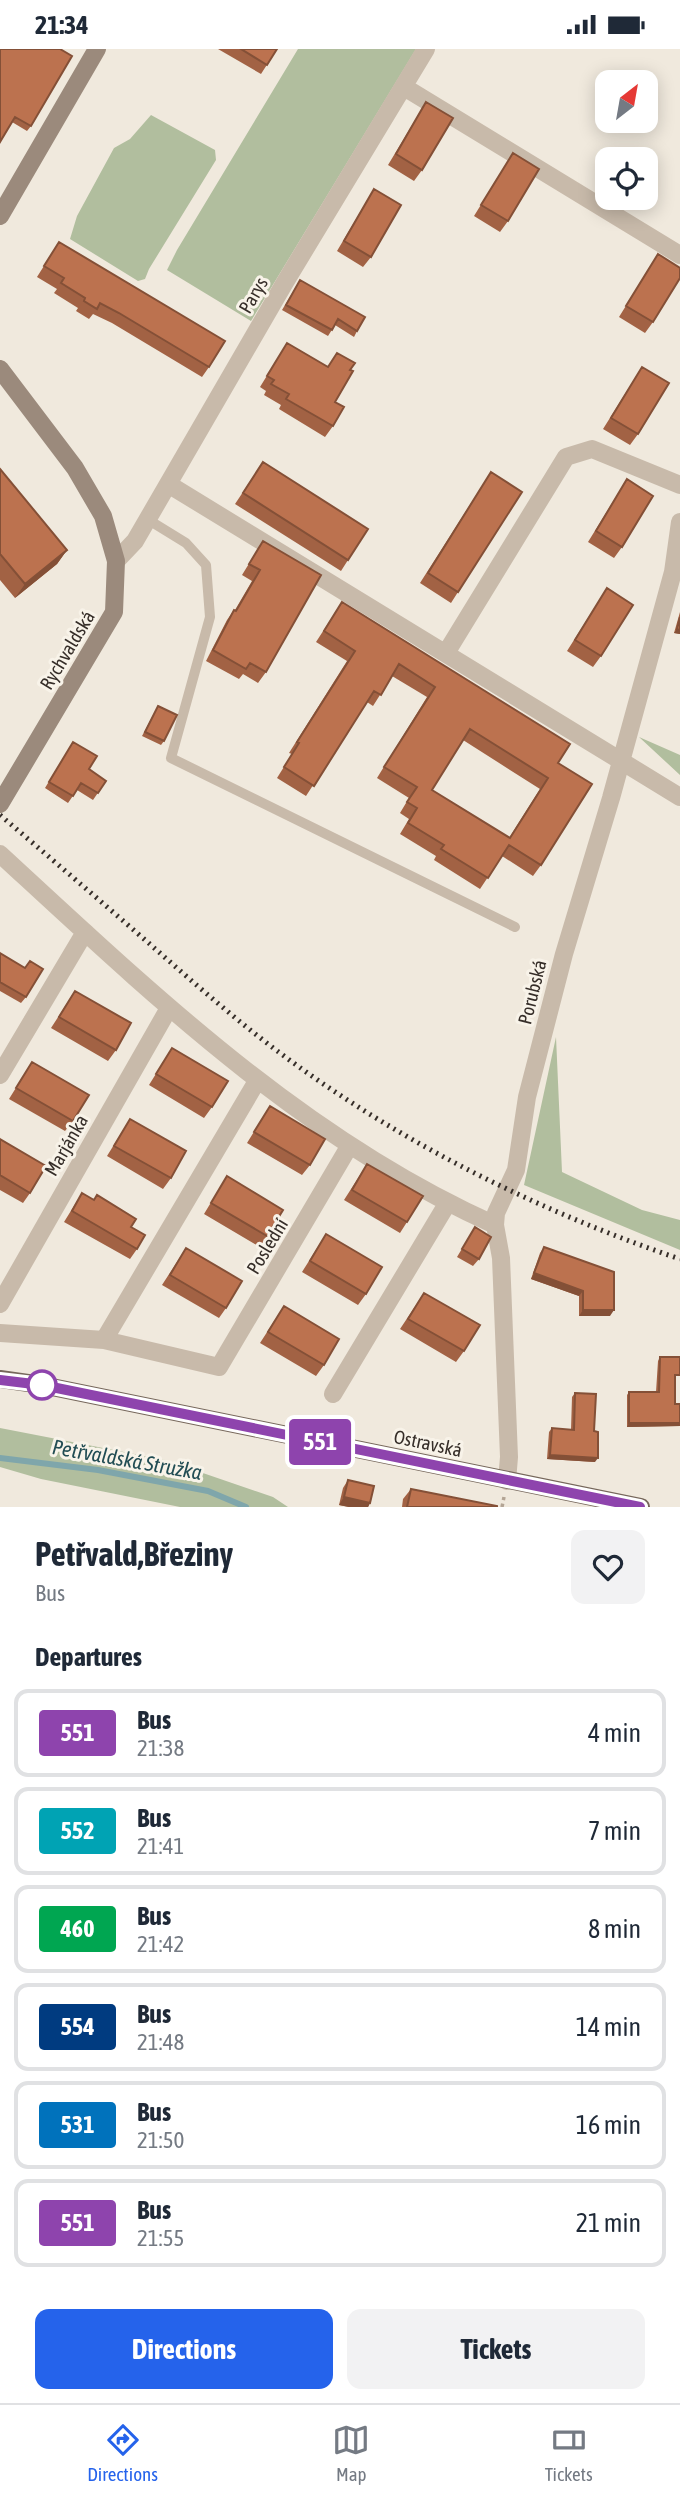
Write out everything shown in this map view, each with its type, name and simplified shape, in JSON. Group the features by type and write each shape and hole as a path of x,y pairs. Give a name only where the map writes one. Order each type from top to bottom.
{"main road":[{"name":"Ostravská","path":"0,1380 42,1385 641,1507"}],"street":[{"path":"0,216 97,49"},
{"name":"Parys","path":"116,561 135,541 284,284 426,49"},
{"path":"404,87 680,255"},
{"name":"Rychvaldská","path":"0,369 75,468 103,516 116,561 114,612 0,804"},
{"path":"446,653 566,457 592,449 680,485"},
{"path":"168,484 680,797"},
{"name":"Porubská","path":"507,1481 509,1457 501,1258 495,1225 496,1213 516,1170 527,1097 564,954 673,572 680,522"},
{"path":"0,854 169,1008 257,1081 350,1145 447,1204 495,1225"},
{"path":"0,1075 85,932"},
{"name":"Marjánka","path":"0,1304 169,1008"},
{"path":"0,1333 104,1340 257,1081"},
{"name":"Poslední","path":"104,1340 219,1367 350,1145"},
{"path":"333,1394 447,1204"}],"lane":[{"path":"147,519 186,543 206,565 210,617 171,758 515,927"}],"green space":[{"path":"298,49 416,49 251,321 167,270"},
{"path":"151,115 215,150 216,160 145,279 138,281 70,239 77,216 114,148 130,139"},
{"path":"639,737 680,755 680,775"},
{"path":"556,1037 562,1172 642,1210 680,1220 680,1250 524,1185"},
{"path":"0,1428 165,1460 273,1497 288,1507 180,1507 41,1479 0,1467"}],"building":[{"path":"0,49 60,49 72,56 31,126 15,117 0,142"},
{"path":"241,49 277,49 267,65"},
{"path":"426,102 453,118 422,170 396,154"},
{"path":"513,153 539,169 508,221 481,205"},
{"path":"374,189 401,205 371,257 344,241"},
{"path":"59,242 225,341 209,367 100,303 97,309 61,283 64,278 44,266"},
{"path":"658,254 680,268 680,278 653,322 626,306"},
{"path":"300,280 365,317 357,331 338,319 332,330 286,305"},
{"path":"287,343 328,367 337,353 355,363 335,402 344,407 333,426 286,399 289,394 271,384 274,380 267,376"},
{"path":"642,367 669,383 638,434 611,418"},
{"path":"263,462 368,529 348,560 243,493"},
{"path":"0,469 67,550 25,584 0,554"},
{"path":"491,472 522,492 458,592 428,573"},
{"path":"627,479 653,496 622,547 596,531"},
{"path":"263,541 321,575 266,672 250,663 246,669 213,650 234,610 236,611 260,570 249,564"},
{"path":"607,588 633,605 601,656 575,640"},
{"path":"342,602 570,744 558,763 592,784 541,865 509,845 488,878 441,849 444,845 408,823 417,808 407,802 417,787 384,767 435,687 399,664 381,695 374,691 314,786 284,767 355,651 324,631","holes":["470,729 548,778 510,838 432,790"]},
{"path":"158,706 177,715 164,741 145,732"},
{"path":"73,742 97,756 89,769 106,781 98,793 81,783 73,796 49,782"},
{"path":"0,953 25,968 30,961 43,969 26,997 0,982"},
{"path":"75,991 131,1023 116,1050 59,1017"},
{"path":"172,1048 228,1081 212,1107 156,1074"},
{"path":"32,1062 89,1095 73,1121 16,1088"},
{"path":"270,1106 325,1139 310,1165 254,1132"},
{"path":"130,1119 186,1151 171,1178 114,1146"},
{"path":"0,1139 46,1166 30,1193 0,1175"},
{"path":"367,1164 423,1196 407,1222 352,1190"},
{"path":"227,1176 283,1210 267,1236 211,1203"},
{"path":"82,1193 94,1200 97,1195 136,1219 131,1227 145,1235 137,1249 72,1211"},
{"path":"475,1227 491,1237 479,1259 462,1249"},
{"path":"326,1234 382,1267 366,1294 310,1261"},
{"path":"544,1247 614,1272 614,1310 583,1310 583,1291 534,1273"},
{"path":"186,1248 242,1281 226,1308 170,1275"},
{"path":"424,1293 480,1325 464,1351 408,1319"},
{"path":"284,1306 339,1339 324,1365 268,1332"},
{"path":"660,1357 680,1357 680,1375 675,1375 675,1404 680,1404 680,1423 629,1423 629,1392 659,1392"},
{"path":"575,1393 596,1394 594,1431 598,1432 598,1458 550,1455 552,1428 574,1430"},
{"path":"348,1480 374,1486 370,1503 344,1497"},
{"path":"411,1489 497,1506 497,1507 407,1507"}],"waterway":[{"name":"Petřvaldská Stružka","path":"0,1458 98,1470 208,1491 246,1507"}],"railway":[{"path":"0,815 237,1019 339,1095 480,1176 579,1221 680,1259"}],"bus line":[{"name":"551","path":"0,1380 42,1385 640,1507"}]}
